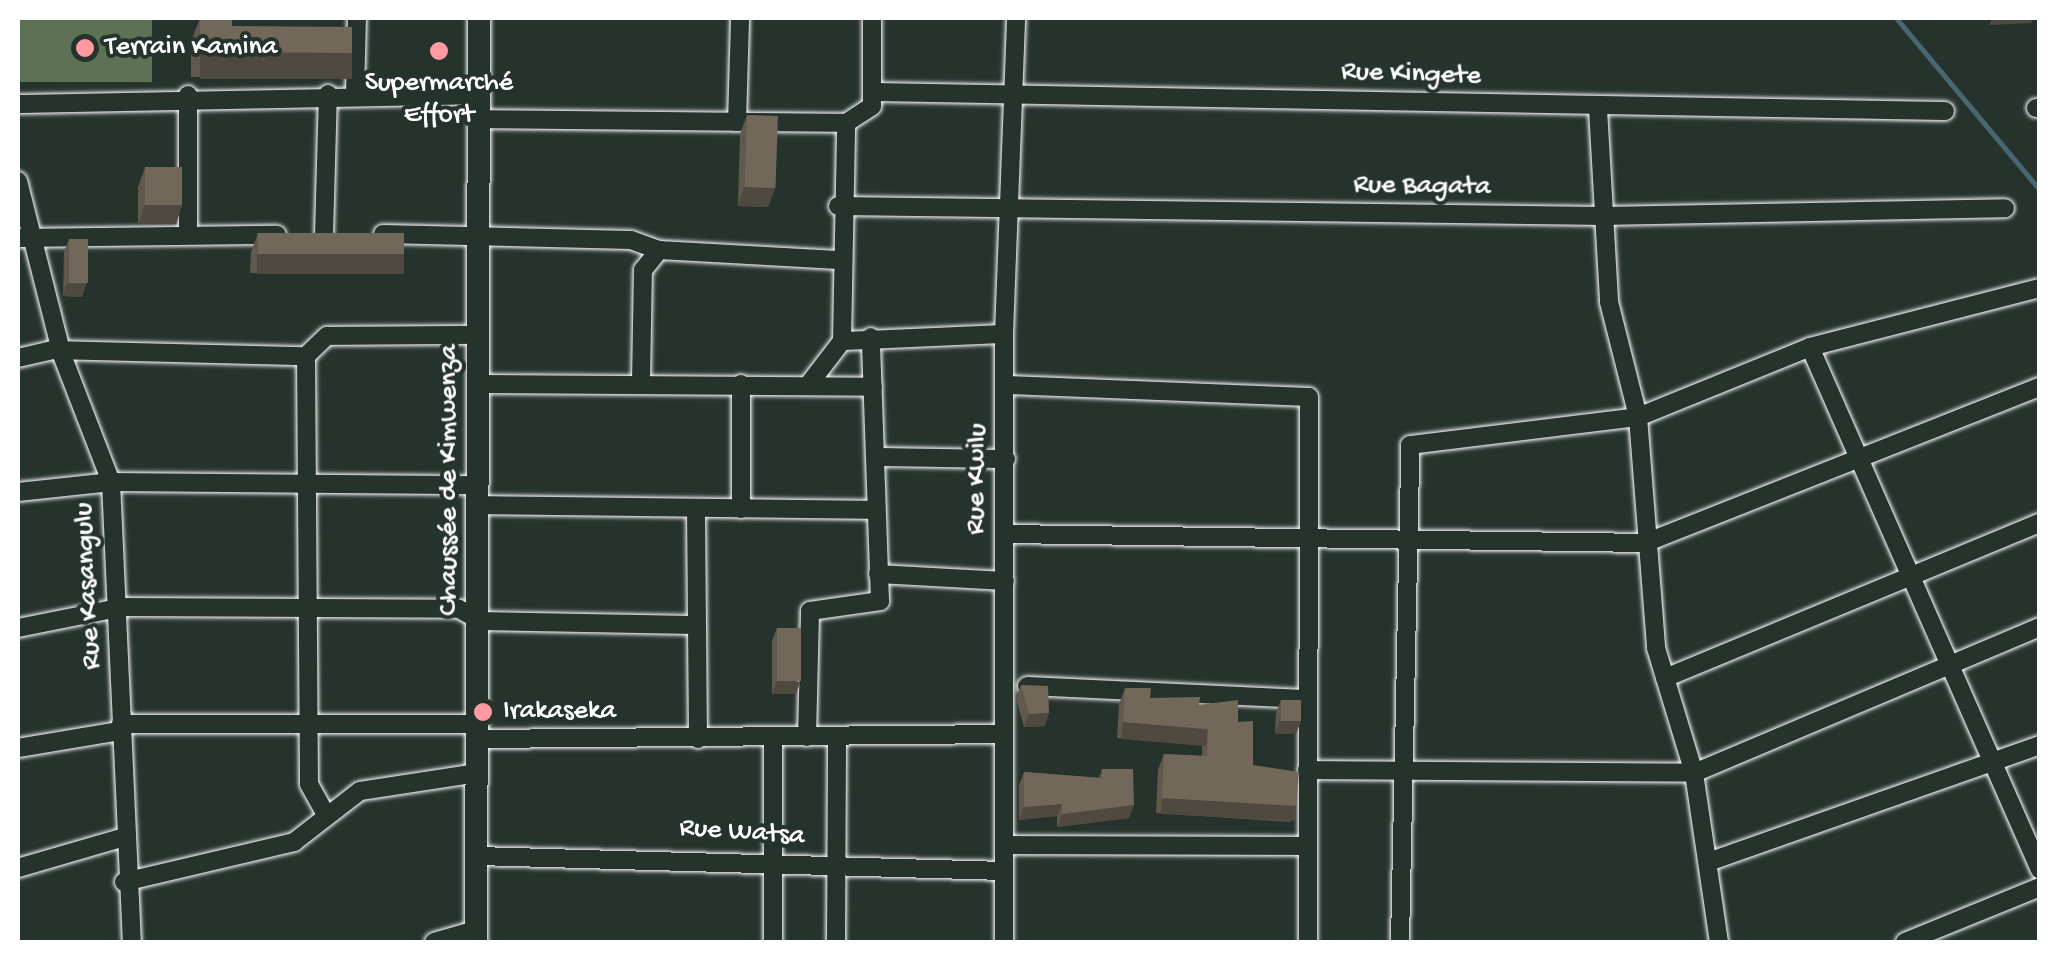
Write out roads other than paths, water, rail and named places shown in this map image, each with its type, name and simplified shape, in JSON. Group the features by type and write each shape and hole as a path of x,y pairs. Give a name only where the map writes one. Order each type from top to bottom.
{"street":[{"path":"355,94 357,18"},
{"name":"Chaussée de Kimwenza","path":"476,936 482,384 479,18"},
{"path":"737,122 740,18"},
{"path":"478,120 846,123 867,115 875,92 872,18"},
{"name":"Rue Kwilu","path":"1004,942 1008,385 1004,334 1016,18"},
{"name":"Rue Kingete","path":"875,92 1012,91 1598,109 1945,111"},
{"path":"324,234 328,94"},
{"path":"18,104 188,95 478,94"},
{"path":"188,95 188,235"},
{"path":"1598,109 1609,302 1638,417 1645,543 1665,678 1694,773 1711,860 1719,942"},
{"path":"810,384 842,341 838,206 846,123"},
{"name":"Rue Kasangulu","path":"18,181 25,236 62,356 111,482 123,607 121,838 132,942"},
{"name":"Rue Bagata","path":"838,206 1603,216 2005,208"},
{"path":"25,236 480,234 631,240 658,250 838,260"},
{"path":"640,382 643,270 658,250"},
{"path":"1400,942 1402,546 1410,446 1638,417 1810,347 2040,288"},
{"path":"842,341 1004,334"},
{"path":"18,358 306,356 327,336 480,335"},
{"path":"807,737 810,611 878,606 871,337"},
{"path":"1810,347 1856,461 2040,870"},
{"path":"306,356 304,611 309,784 325,813"},
{"path":"482,384 873,386"},
{"path":"741,384 741,509"},
{"path":"1008,385 1309,398 1308,942"},
{"path":"1004,534 1402,546 1645,543 2040,387"},
{"path":"875,457 1006,459"},
{"path":"18,492 111,482 480,495 696,509 876,510"},
{"path":"696,509 693,625 698,739"},
{"path":"1665,678 2040,523"},
{"path":"878,574 1005,580"},
{"path":"18,628 123,607 458,609 481,621 693,625"},
{"path":"1307,770 1400,775 1694,773 1916,684 1944,661 2040,627"},
{"path":"1006,686 1306,699"},
{"path":"18,748 120,727 308,724 698,739 1004,734"},
{"path":"773,737 773,942"},
{"path":"836,738 836,942"},
{"path":"1711,860 2040,744"},
{"path":"124,882 294,842 325,813 374,787 478,773"},
{"path":"18,868 121,838"},
{"path":"1006,845 1306,846"},
{"name":"Rue Watsa","path":"477,856 773,862 838,870 1003,872"},
{"path":"1905,942 2040,888"},
{"path":"434,942 476,936"}],"waterway":[{"path":"1896,18 2040,190"}],"place":[{"name":"Terrain Kamina","path":"85,48"},
{"name":"Supermarché Effort","path":"439,51"},
{"name":"Irakaseka","path":"483,712"}]}
